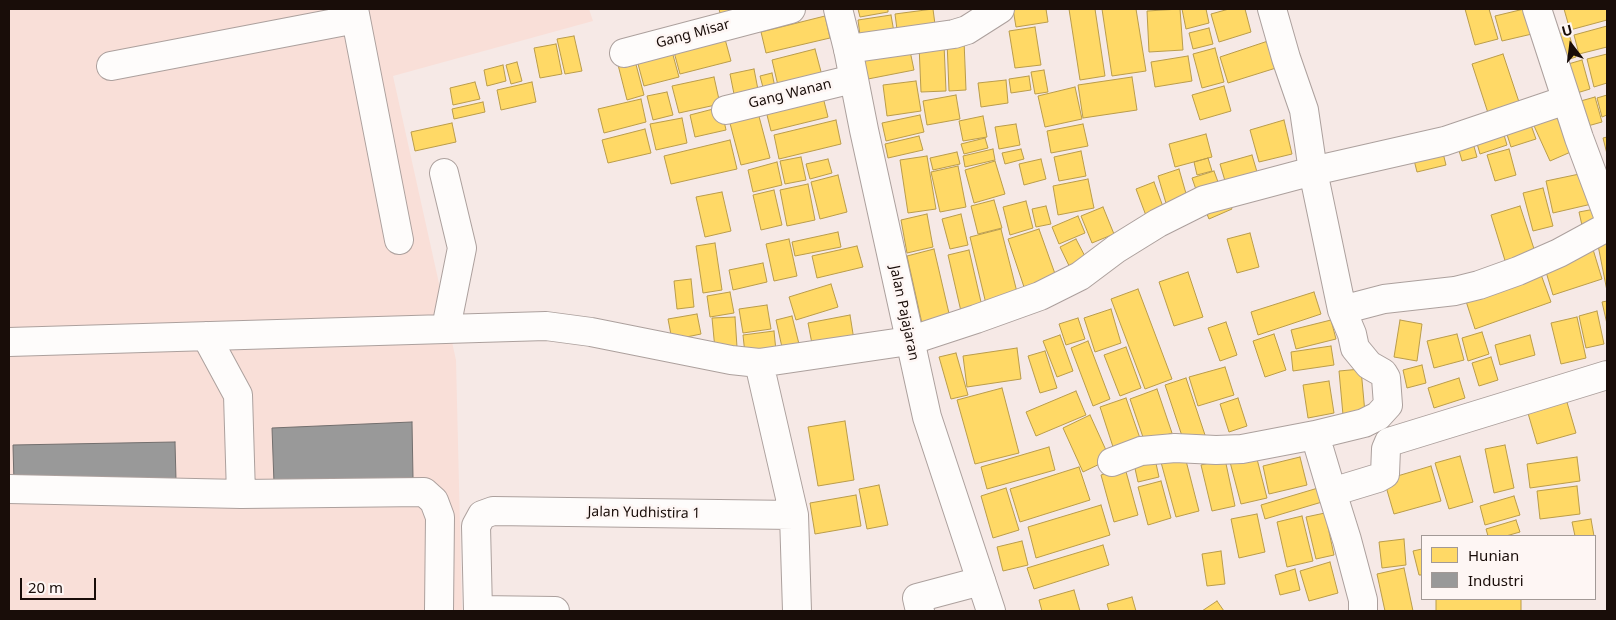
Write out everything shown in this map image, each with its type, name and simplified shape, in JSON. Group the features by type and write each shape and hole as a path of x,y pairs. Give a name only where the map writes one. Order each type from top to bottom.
{"street":[{"name":"Gang Misar","path":"624,53 790,9"},
{"name":"Jalan Pajajaran","path":"838,9 927,417 991,611"},
{"path":"848,48 954,34 967,30 1000,9"},
{"path":"1112,462 1141,451 1175,448 1242,449 1315,435 1364,423 1378,416 1388,405 1386,378 1383,373 1370,365 1354,348 1352,334 1342,310 1313,171 1304,110 1272,9"},
{"path":"1537,9 1579,138 1607,213"},
{"path":"111,66 355,14 399,240"},
{"name":"Gang Wanan","path":"726,110 854,79"},
{"path":"9,342 546,326 591,332 731,360 759,363 909,341 1040,296 1080,276 1116,250 1158,224 1204,200 1313,171 1445,140 1566,100"},
{"path":"444,173 462,248 446,328"},
{"path":"1342,310 1384,299 1455,291 1479,285 1559,253 1605,228 1607,225"},
{"path":"206,336 238,395 241,494"},
{"path":"759,363 794,516 797,611"},
{"path":"1332,492 1378,478 1385,474 1386,449 1389,442 1607,375"},
{"path":"1315,435 1348,540 1363,600 1363,611"},
{"path":"9,489 241,494 424,492 434,501 440,517 439,611"},
{"name":"Jalan Yudhistira 1","path":"478,611 476,526 482,515 494,511 794,516"},
{"path":"920,611 916,598 981,581"},
{"path":"478,611 555,611"}],"shaded area":[{"path":"9,9 589,9 593,21 393,76 456,360 462,611 9,611"}],"building: Hunian":[{"path":"719,9 741,9 721,17"},
{"path":"858,9 888,9 888,12 860,17"},
{"path":"933,9 936,32 898,37 895,14"},
{"path":"1013,9 1046,9 1048,22 1016,27"},
{"path":"1069,9 1095,9 1105,76 1080,80"},
{"path":"1102,9 1136,9 1146,71 1112,76"},
{"path":"1180,9 1183,50 1149,52 1147,11"},
{"path":"1182,9 1206,9 1209,23 1186,29"},
{"path":"1229,9 1245,9 1251,32 1219,42 1211,14"},
{"path":"1465,9 1489,9 1498,39 1475,45"},
{"path":"1524,9 1532,34 1502,41 1495,16"},
{"path":"1564,9 1607,9 1607,20 1570,30"},
{"path":"891,15 895,38 861,43 858,20"},
{"path":"825,16 830,38 766,53 761,32"},
{"path":"1607,26 1607,47 1579,54 1574,35"},
{"path":"1035,27 1041,65 1015,68 1009,31"},
{"path":"1209,28 1213,44 1193,49 1189,33"},
{"path":"1568,31 1576,57 1557,63 1549,37"},
{"path":"574,36 582,71 565,74 557,39"},
{"path":"725,39 731,61 680,74 674,52"},
{"path":"964,40 966,90 949,91 947,41"},
{"path":"1268,41 1276,68 1228,83 1220,57"},
{"path":"556,44 562,74 540,78 534,48"},
{"path":"670,44 679,77 644,86 635,53"},
{"path":"944,44 946,91 921,92 919,45"},
{"path":"909,46 914,70 868,79 863,55"},
{"path":"1215,48 1224,82 1202,88 1193,54"},
{"path":"815,49 824,83 780,94 772,60"},
{"path":"633,53 644,95 627,100 616,57"},
{"path":"1503,54 1519,102 1488,113 1472,64"},
{"path":"1607,54 1607,83 1594,87 1587,59"},
{"path":"1188,56 1192,81 1155,87 1151,62"},
{"path":"1582,60 1590,89 1567,96 1558,67"},
{"path":"517,62 522,81 511,84 506,65"},
{"path":"503,65 506,81 487,86 484,70"},
{"path":"754,69 760,100 736,104 730,74"},
{"path":"1044,70 1048,92 1035,94 1031,72"},
{"path":"772,73 776,92 765,95 760,76"},
{"path":"1029,76 1031,90 1011,93 1009,79"},
{"path":"714,77 720,104 679,113 672,86"},
{"path":"1132,77 1137,110 1083,118 1078,85"},
{"path":"1006,80 1008,103 981,107 978,83"},
{"path":"916,81 921,111 887,116 883,85"},
{"path":"475,82 480,99 453,105 450,88"},
{"path":"532,82 536,102 501,110 497,90"},
{"path":"1224,86 1231,111 1200,120 1192,95"},
{"path":"1075,87 1082,119 1045,127 1038,96"},
{"path":"821,89 828,117 771,131 764,103"},
{"path":"667,92 673,115 653,120 647,96"},
{"path":"956,95 960,119 927,125 923,101"},
{"path":"1607,95 1607,115 1602,117 1597,98"},
{"path":"1595,97 1602,122 1577,129 1570,104"},
{"path":"641,99 646,122 604,133 598,109"},
{"path":"483,102 485,112 454,119 452,109"},
{"path":"756,105 770,158 741,165 727,112"},
{"path":"721,107 726,130 695,137 690,115"},
{"path":"1552,107 1573,151 1550,161 1530,117"},
{"path":"1527,114 1536,139 1511,147 1503,122"},
{"path":"920,115 924,132 886,141 882,123"},
{"path":"983,116 987,137 963,141 959,121"},
{"path":"682,118 687,143 656,150 650,124"},
{"path":"836,120 841,144 779,159 774,135"},
{"path":"1284,120 1292,154 1259,162 1250,130"},
{"path":"452,123 456,142 415,151 411,132"},
{"path":"1016,124 1020,145 999,149 995,127"},
{"path":"1083,124 1088,146 1051,153 1047,131"},
{"path":"1501,125 1507,145 1480,154 1474,133"},
{"path":"645,129 651,153 608,163 602,140"},
{"path":"1206,134 1212,157 1175,167 1169,144"},
{"path":"919,136 923,150 888,158 885,144"},
{"path":"1471,136 1477,157 1462,161 1456,140"},
{"path":"1607,137 1607,154 1603,138"},
{"path":"985,138 988,148 964,154 961,144"},
{"path":"730,140 737,169 671,184 664,156"},
{"path":"1441,145 1446,165 1417,172 1412,152"},
{"path":"993,149 995,160 965,167 963,156"},
{"path":"1021,149 1024,159 1005,164 1002,153"},
{"path":"1509,149 1516,175 1495,181 1487,155"},
{"path":"1081,151 1086,176 1059,181 1054,157"},
{"path":"957,152 960,164 933,170 930,158"},
{"path":"1252,155 1260,182 1228,191 1220,164"},
{"path":"927,156 936,209 908,213 900,160"},
{"path":"801,157 806,180 785,184 780,161"},
{"path":"1208,158 1212,171 1197,175 1194,162"},
{"path":"828,159 832,173 810,179 806,164"},
{"path":"1041,159 1046,179 1024,185 1019,164"},
{"path":"995,161 1005,194 974,203 965,170"},
{"path":"777,162 782,185 753,192 748,170"},
{"path":"958,166 966,207 940,212 931,172"},
{"path":"1179,169 1189,204 1168,210 1158,176"},
{"path":"1214,171 1222,193 1200,201 1192,178"},
{"path":"1589,172 1596,203 1553,213 1546,181"},
{"path":"838,175 847,212 820,219 811,182"},
{"path":"1088,179 1094,208 1058,215 1053,186"},
{"path":"1154,182 1166,215 1148,221 1136,189"},
{"path":"808,184 815,220 787,226 780,190"},
{"path":"1543,188 1553,226 1533,231 1523,193"},
{"path":"774,190 782,225 761,230 753,195"},
{"path":"722,192 731,231 705,237 696,197"},
{"path":"1227,198 1232,209 1209,219 1204,207"},
{"path":"994,200 1002,228 978,234 971,206"},
{"path":"1026,201 1033,228 1010,235 1003,207"},
{"path":"1046,206 1051,224 1036,227 1032,209"},
{"path":"1520,206 1537,258 1507,267 1491,215"},
{"path":"1103,207 1114,234 1092,243 1081,216"},
{"path":"1600,208 1603,226 1583,230 1579,212"},
{"path":"927,214 933,247 907,253 901,220"},
{"path":"961,214 968,245 950,249 942,219"},
{"path":"1078,216 1085,233 1059,244 1052,227"},
{"path":"1001,229 1019,300 987,308 970,237"},
{"path":"1039,229 1059,285 1027,296 1008,239"},
{"path":"838,232 841,247 795,256 792,242"},
{"path":"1607,232 1607,291 1596,235"},
{"path":"1250,233 1259,267 1237,273 1227,239"},
{"path":"789,239 797,276 774,281 766,244"},
{"path":"1076,239 1090,266 1073,274 1060,247"},
{"path":"715,243 722,290 703,293 696,246"},
{"path":"857,246 863,267 817,278 812,256"},
{"path":"1592,246 1602,279 1553,295 1543,262"},
{"path":"934,249 951,322 923,328 907,256"},
{"path":"969,250 984,315 963,320 948,255"},
{"path":"763,263 767,282 733,290 729,270"},
{"path":"1539,269 1551,302 1475,329 1464,295"},
{"path":"1188,272 1203,317 1174,326 1159,282"},
{"path":"691,279 694,307 677,309 674,281"},
{"path":"831,284 838,307 796,320 789,297"},
{"path":"1138,289 1172,379 1145,389 1111,299"},
{"path":"730,292 734,313 710,317 707,296"},
{"path":"1314,292 1321,314 1258,335 1251,312"},
{"path":"1607,301 1607,324 1602,302"},
{"path":"767,305 771,329 743,333 739,309"},
{"path":"1111,309 1121,343 1095,352 1084,318"},
{"path":"1597,311 1604,344 1586,348 1579,316"},
{"path":"697,314 701,334 672,340 668,319"},
{"path":"850,315 854,340 813,349 808,323"},
{"path":"792,316 800,348 783,352 776,320"},
{"path":"735,317 737,347 715,349 712,318"},
{"path":"1577,317 1586,358 1561,364 1551,323"},
{"path":"1078,318 1085,339 1066,345 1059,324"},
{"path":"1331,320 1336,339 1296,349 1291,330"},
{"path":"1400,320 1422,324 1417,361 1394,357"},
{"path":"1226,322 1237,355 1220,361 1208,328"},
{"path":"774,331 776,351 745,354 743,335"},
{"path":"1482,332 1489,354 1468,361 1462,338"},
{"path":"1274,334 1286,370 1265,377 1253,341"},
{"path":"1457,334 1464,360 1434,368 1427,341"},
{"path":"1060,335 1073,371 1057,377 1043,341"},
{"path":"1530,335 1535,355 1500,365 1495,345"},
{"path":"1088,341 1110,399 1093,406 1071,348"},
{"path":"1331,346 1334,365 1293,371 1291,352"},
{"path":"1126,347 1141,388 1120,396 1104,355"},
{"path":"1017,348 1021,379 967,387 963,356"},
{"path":"1045,351 1057,388 1040,393 1028,356"},
{"path":"956,353 968,395 951,399 939,357"},
{"path":"1491,357 1498,380 1479,386 1472,363"},
{"path":"1422,365 1426,383 1407,388 1403,370"},
{"path":"1225,367 1234,395 1198,406 1189,377"},
{"path":"1361,369 1365,413 1343,415 1339,371"},
{"path":"1186,378 1207,441 1186,448 1165,385"},
{"path":"1459,378 1465,398 1434,408 1428,388"},
{"path":"1329,381 1334,413 1308,418 1303,385"},
{"path":"1002,388 1019,453 975,464 957,400"},
{"path":"1157,389 1172,433 1145,443 1130,399"},
{"path":"1076,391 1086,415 1036,436 1026,412"},
{"path":"1564,392 1576,433 1537,444 1525,403"},
{"path":"1126,398 1142,444 1115,453 1100,407"},
{"path":"1238,398 1247,426 1229,432 1220,404"},
{"path":"1090,415 1110,459 1083,472 1063,428"},
{"path":"845,421 854,480 818,486 808,427"},
{"path":"1505,445 1514,488 1494,493 1485,449"},
{"path":"1049,447 1055,470 987,489 981,467"},
{"path":"1183,449 1199,511 1176,517 1159,455"},
{"path":"1256,455 1267,498 1241,504 1230,462"},
{"path":"1460,456 1473,502 1449,509 1435,463"},
{"path":"1300,457 1307,485 1269,494 1263,466"},
{"path":"1577,457 1580,481 1530,488 1527,464"},
{"path":"1155,459 1159,477 1138,482 1134,464"},
{"path":"1225,459 1235,506 1212,511 1201,465"},
{"path":"1431,466 1441,501 1394,514 1384,480"},
{"path":"1079,467 1090,500 1020,522 1010,489"},
{"path":"1125,468 1138,515 1114,522 1101,475"},
{"path":"1161,481 1171,518 1148,525 1138,487"},
{"path":"879,485 888,525 867,529 859,489"},
{"path":"1577,486 1580,514 1540,519 1537,491"},
{"path":"1006,488 1019,530 993,538 981,496"},
{"path":"1318,488 1322,502 1265,519 1261,505"},
{"path":"856,495 861,526 815,534 810,503"},
{"path":"1514,496 1520,515 1485,525 1480,506"},
{"path":"1101,505 1110,535 1036,558 1028,527"},
{"path":"1325,513 1334,555 1316,559 1306,517"},
{"path":"1257,514 1265,552 1239,558 1231,519"},
{"path":"1302,516 1313,561 1287,567 1277,522"},
{"path":"1591,519 1594,535 1575,535 1572,522"},
{"path":"1516,520 1520,532 1510,535 1488,535 1486,529"},
{"path":"1404,539 1406,565 1382,568 1379,542"},
{"path":"1022,541 1028,565 1003,571 997,547"},
{"path":"1103,545 1109,565 1034,589 1027,568"},
{"path":"1421,549 1421,575 1419,575 1413,551"},
{"path":"1221,551 1225,584 1207,586 1202,554"},
{"path":"1330,562 1338,593 1309,601 1300,571"},
{"path":"1404,568 1413,611 1385,611 1377,574"},
{"path":"1295,569 1300,590 1280,595 1275,575"},
{"path":"1074,590 1080,611 1042,611 1039,600"},
{"path":"1132,597 1136,611 1109,611 1107,604"},
{"path":"1436,600 1521,600 1521,611 1436,611"},
{"path":"1217,601 1224,611 1202,611"}],"building: Industri":[{"path":"412,422 413,478 274,483 272,428"},
{"path":"175,442 176,480 14,483 13,445"}]}
